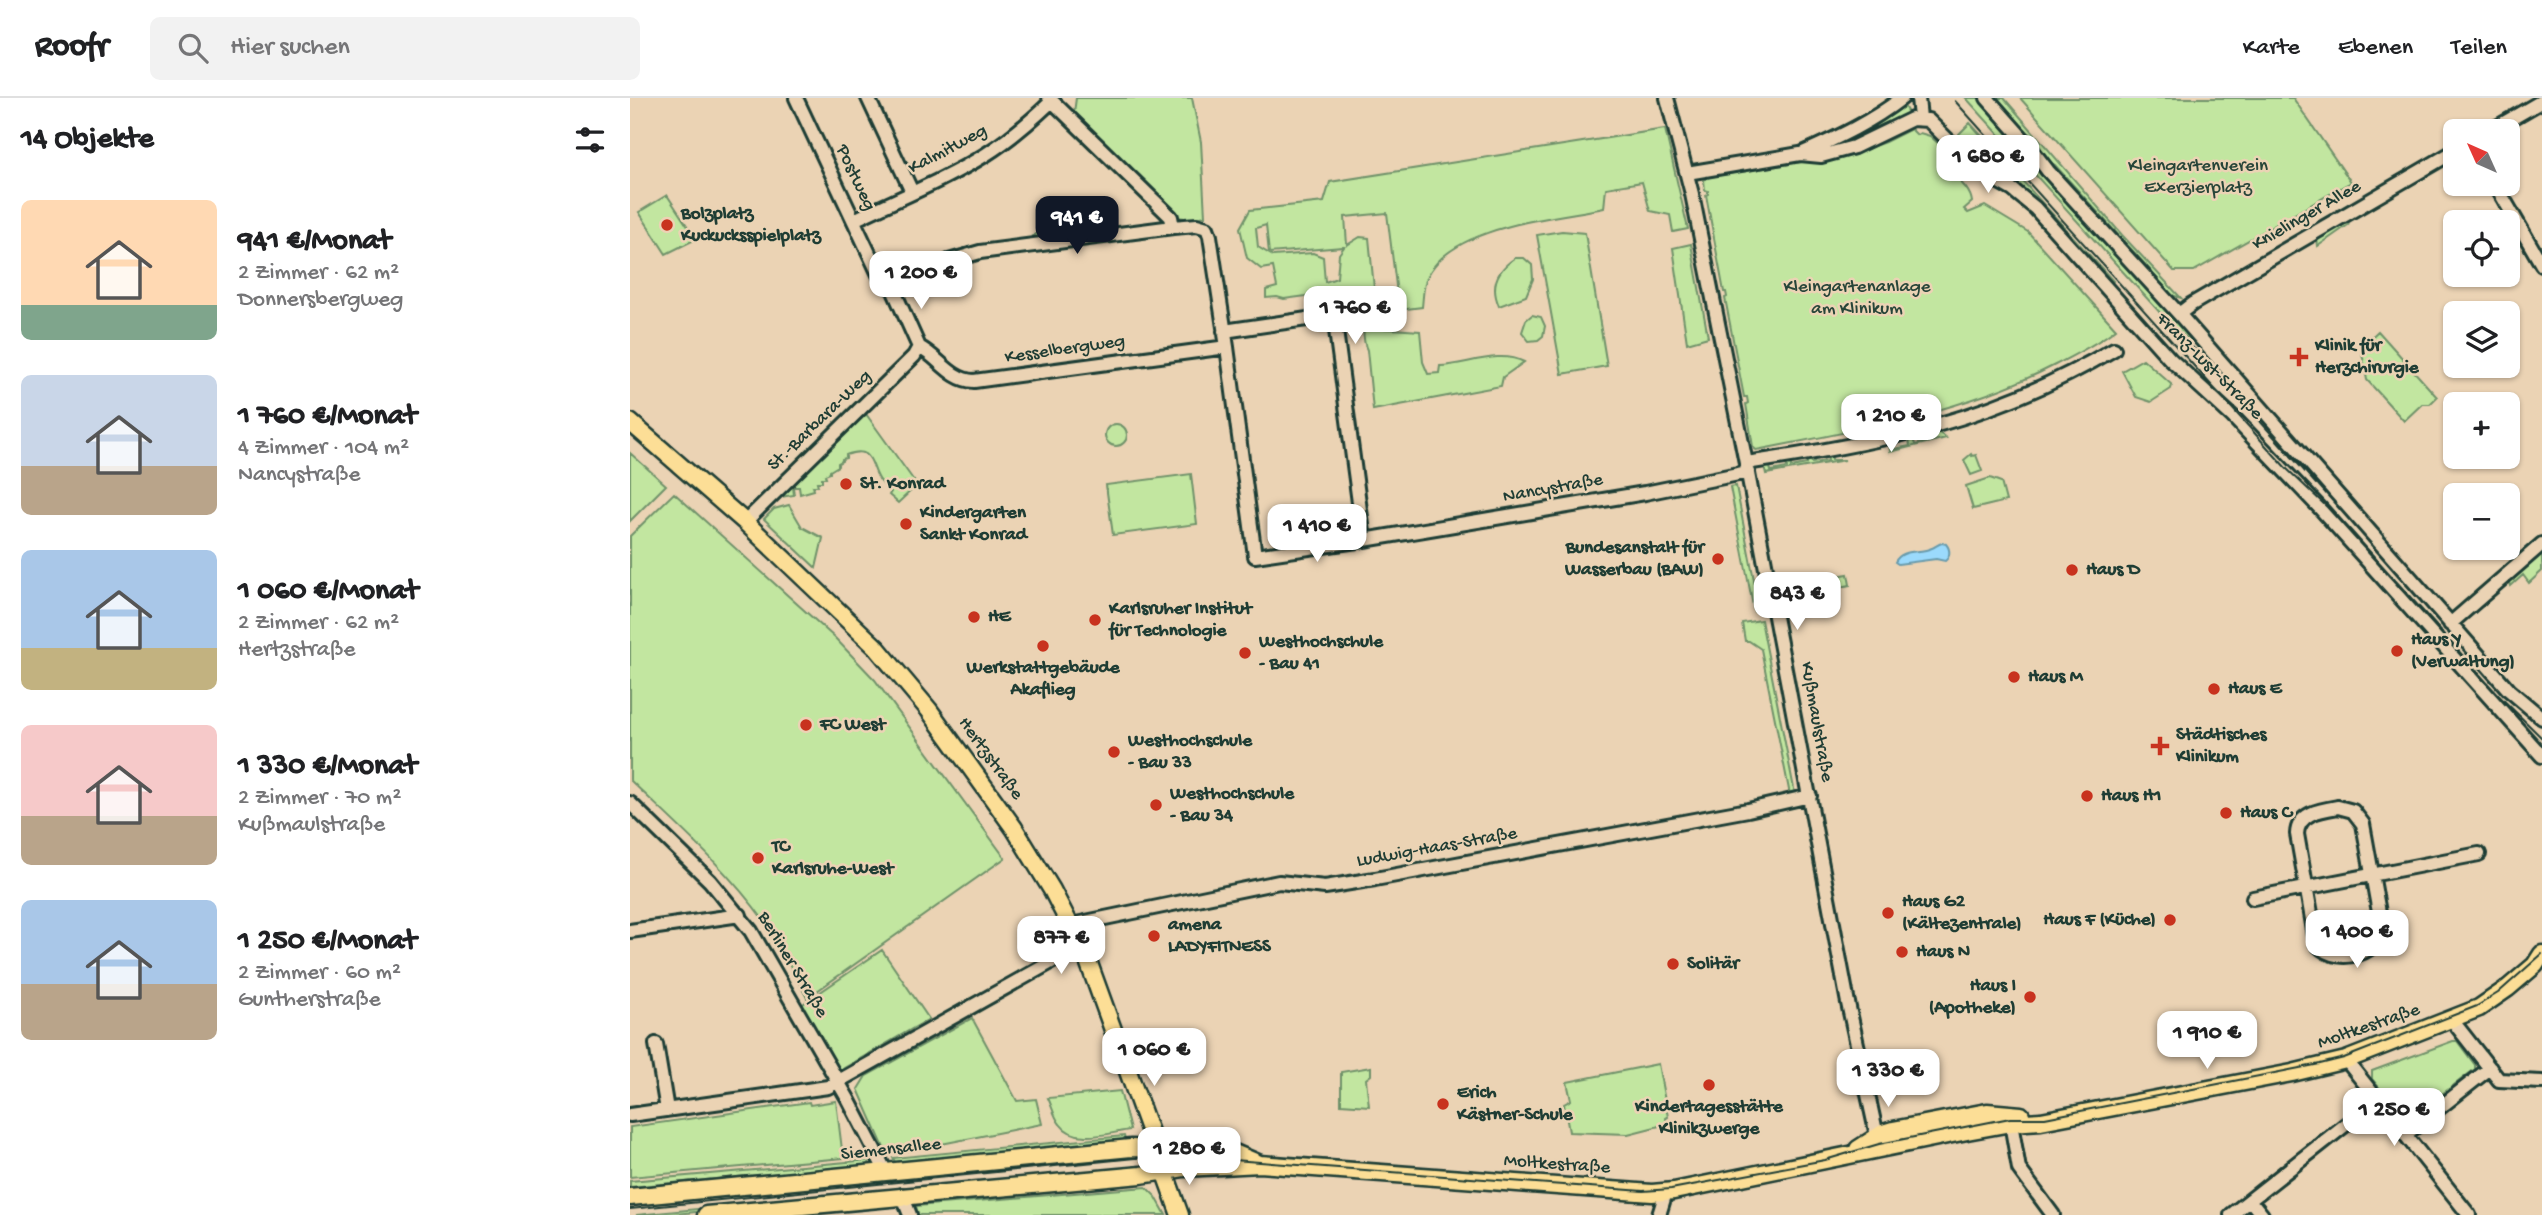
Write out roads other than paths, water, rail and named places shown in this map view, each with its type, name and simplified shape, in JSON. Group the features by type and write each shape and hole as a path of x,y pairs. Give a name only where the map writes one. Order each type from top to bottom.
{"main road":[{"name":"Hertzstraße","path":"630,422 745,522 855,626 916,694 1020,838 1071,925 1080,946 1114,1031 1180,1215"},
{"name":"Moltkestraße","path":"1163,1171 1202,1166 1260,1164 1652,1194 1847,1157 1879,1143 2076,1115 2303,1071 2346,1060 2452,1020 2490,1002 2540,960"},
{"name":"Moltkestraße","path":"1879,1143 1893,1130 1987,1112 2076,1115"},
{"name":"Siemensallee","path":"630,1197 1131,1148 1156,1148"},
{"name":"Moltkestraße","path":"1156,1148 1232,1152 1260,1164"},
{"path":"706,1215 811,1210 902,1195 1163,1171"}],"street":[{"name":"Postweg","path":"796,98 883,283 893,289 919,346"},
{"path":"868,98 912,192"},
{"name":"Kußmaulstraße","path":"1667,98 1687,173 1747,468 1849,1010 1879,1143"},
{"path":"1687,173 1800,154 1843,137 1902,98"},
{"path":"1800,154 1821,156 1854,147 1907,121 1920,118 1918,98"},
{"name":"Franz-Lust-Straße","path":"1987,98 2048,171 2179,314 2509,690 2542,718"},
{"name":"Kalmitweg","path":"853,220 957,171 992,150 1053,100"},
{"path":"893,289 950,261 980,251 1173,227 1171,217 1053,100"},
{"path":"2511,119 2542,101"},
{"name":"Franz-Lust-Straße","path":"1920,118 1928,120 1978,170 2013,190 2035,208 2170,359 2233,416 2292,482 2319,507 2542,755"},
{"name":"Knielinger Allee","path":"2179,314 2443,158"},
{"path":"2502,196 2542,265"},
{"name":"Nancystraße","path":"1173,227 1197,225 1206,228 1210,236 1255,555 1364,540 1645,493 1747,468"},
{"path":"1224,331 1328,316 1332,318 1364,540"},
{"name":"Kesselbergweg","path":"919,346 966,381 1227,347"},
{"name":"St.-Barbara-Weg","path":"745,522 914,356 919,346"},
{"path":"1747,468 1945,424 2034,391 2114,349"},
{"path":"2450,624 2542,544"},
{"name":"Ludwig-Haas-Straße","path":"1071,925 1279,882 1325,887 1375,880 1810,796"},
{"name":"Berliner Straße","path":"630,803 710,881 740,915 763,949 886,1172"},
{"path":"2344,808 2359,816 2373,873 2382,921 2382,936 2373,947 2361,953 2332,955 2318,946 2306,887 2297,829 2305,817 2325,809 2344,808"},
{"path":"2253,898 2479,854"},
{"path":"630,931 740,915"},
{"path":"630,1115 828,1087 1080,946"},
{"path":"2452,1020 2499,1080"},
{"path":"656,1044 667,1110"},
{"path":"2346,1060 2469,1215"},
{"path":"2405,1135 2490,1068"},
{"path":"2478,1078 2542,1083"},
{"path":"2231,1215 2377,1100"},
{"path":"2011,1124 2019,1169 2053,1215"},
{"path":"1659,1215 1665,1192"},
{"path":"902,1195 911,1215"},
{"path":"2250,1200 2262,1215"}],"water":[{"path":"1942,543 1946,544 1949,551 1945,561 1936,559 1898,564 1895,562 1902,555 1927,550"}],"tram line":[{"path":"1955,101 2286,468 2327,507 2484,681 2542,738"},
{"path":"2178,335 2200,354 2316,484"},
{"path":"630,1209 1135,1158 1180,1156 1643,1191 1671,1189 1825,1160 1879,1144 2010,1118 2045,1118 2344,1058 2477,1006 2498,993 2542,954"}],"place":[{"name":"Bolzplatz Kuckucksspielplatz","path":"667,225"},
{"name":"Klinik für Herzchirurgie","path":"2299,357"},
{"name":"St. Konrad","path":"846,484"},
{"name":"Kindergarten Sankt Konrad","path":"906,524"},
{"name":"Bundesanstalt für Wasserbau (BAW)","path":"1718,559"},
{"name":"Haus D","path":"2072,570"},
{"name":"HE","path":"974,617"},
{"name":"Karlsruher Institut für Technologie","path":"1095,620"},
{"name":"Werkstattgebäude Akaflieg","path":"1043,646"},
{"name":"Haus Y (Verwaltung)","path":"2397,651"},
{"name":"Westhochschule - Bau 41","path":"1245,653"},
{"name":"Haus M","path":"2014,677"},
{"name":"Haus E","path":"2214,689"},
{"name":"FC West","path":"806,725"},
{"name":"Städtisches Klinikum","path":"2160,746"},
{"name":"Westhochschule - Bau 33","path":"1114,752"},
{"name":"Haus H1","path":"2087,796"},
{"name":"Westhochschule - Bau 34","path":"1156,805"},
{"name":"Haus C","path":"2226,813"},
{"name":"TC Karlsruhe-West","path":"758,858"},
{"name":"Haus G2 (Kältezentrale)","path":"1888,913"},
{"name":"Haus F (Küche)","path":"2170,920"},
{"name":"amena LADYFITNESS","path":"1154,936"},
{"name":"Haus N","path":"1902,952"},
{"name":"Solitär","path":"1673,964"},
{"name":"Haus I (Apotheke)","path":"2030,997"},
{"name":"Kindertagesstätte Klinikzwerge","path":"1709,1085"},
{"name":"Erich Kästner-Schule","path":"1443,1104"}],"park label":[{"name":"Kleingartenverein Exerzierplatz","path":"2198,177"},
{"name":"Kleingartenanlage am Klinikum","path":"1857,298"}]}
